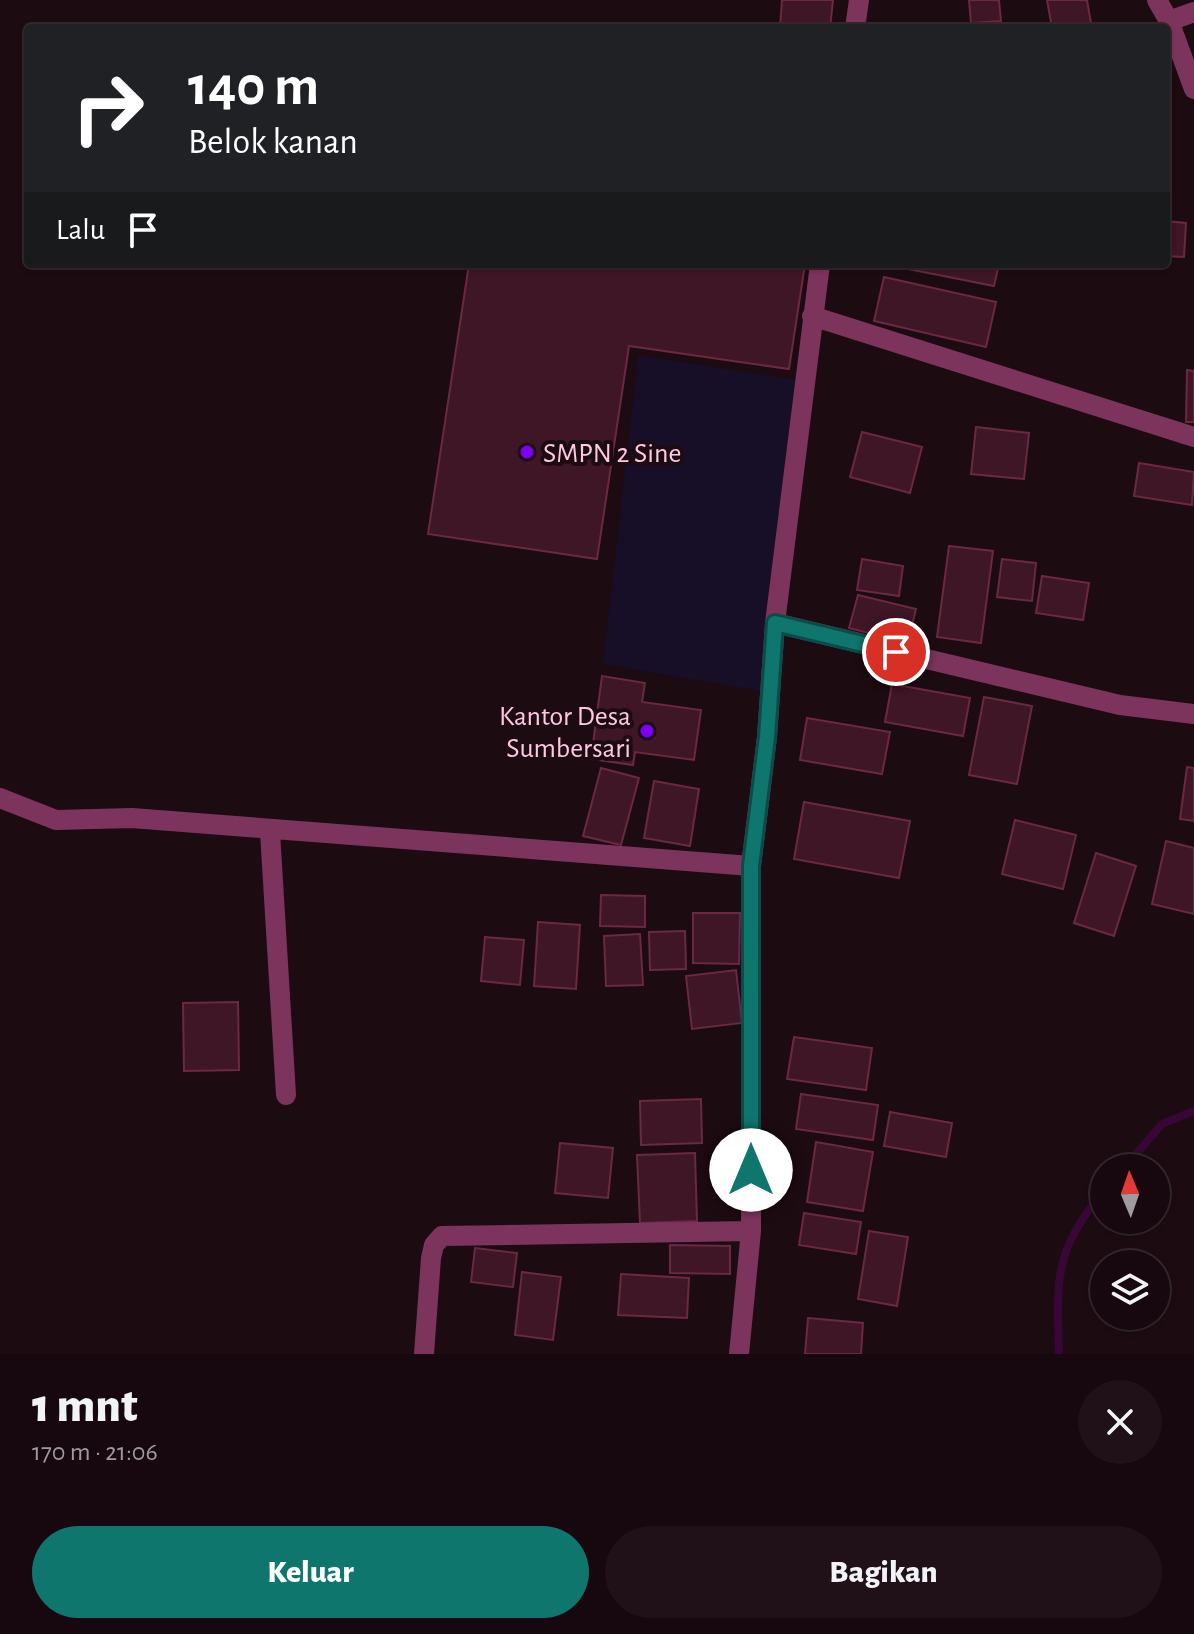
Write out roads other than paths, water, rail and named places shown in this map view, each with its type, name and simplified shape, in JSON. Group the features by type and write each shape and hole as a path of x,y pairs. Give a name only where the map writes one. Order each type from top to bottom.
{"street":[{"path":"856,24 859,0"},
{"path":"1157,0 1169,21 1194,89"},
{"path":"1169,21 1194,12"},
{"path":"739,1354 751,1231 751,866 767,737 775,623 819,268"},
{"path":"812,316 1194,437"},
{"path":"775,623 1120,705 1194,714"},
{"path":"0,798 70,822 132,818 270,832 751,866"},
{"path":"270,832 286,1095"},
{"path":"424,1354 431,1258 434,1245 442,1236 751,1231"}],"waterway":[{"path":"1136,1154 1162,1124 1194,1111"},
{"path":"1059,1354 1058,1306 1062,1267 1075,1231 1090,1208"}],"place":[{"name":"SMPN 2 Sine","path":"527,452"},
{"name":"Kantor Desa Sumbersari","path":"647,731"}]}
